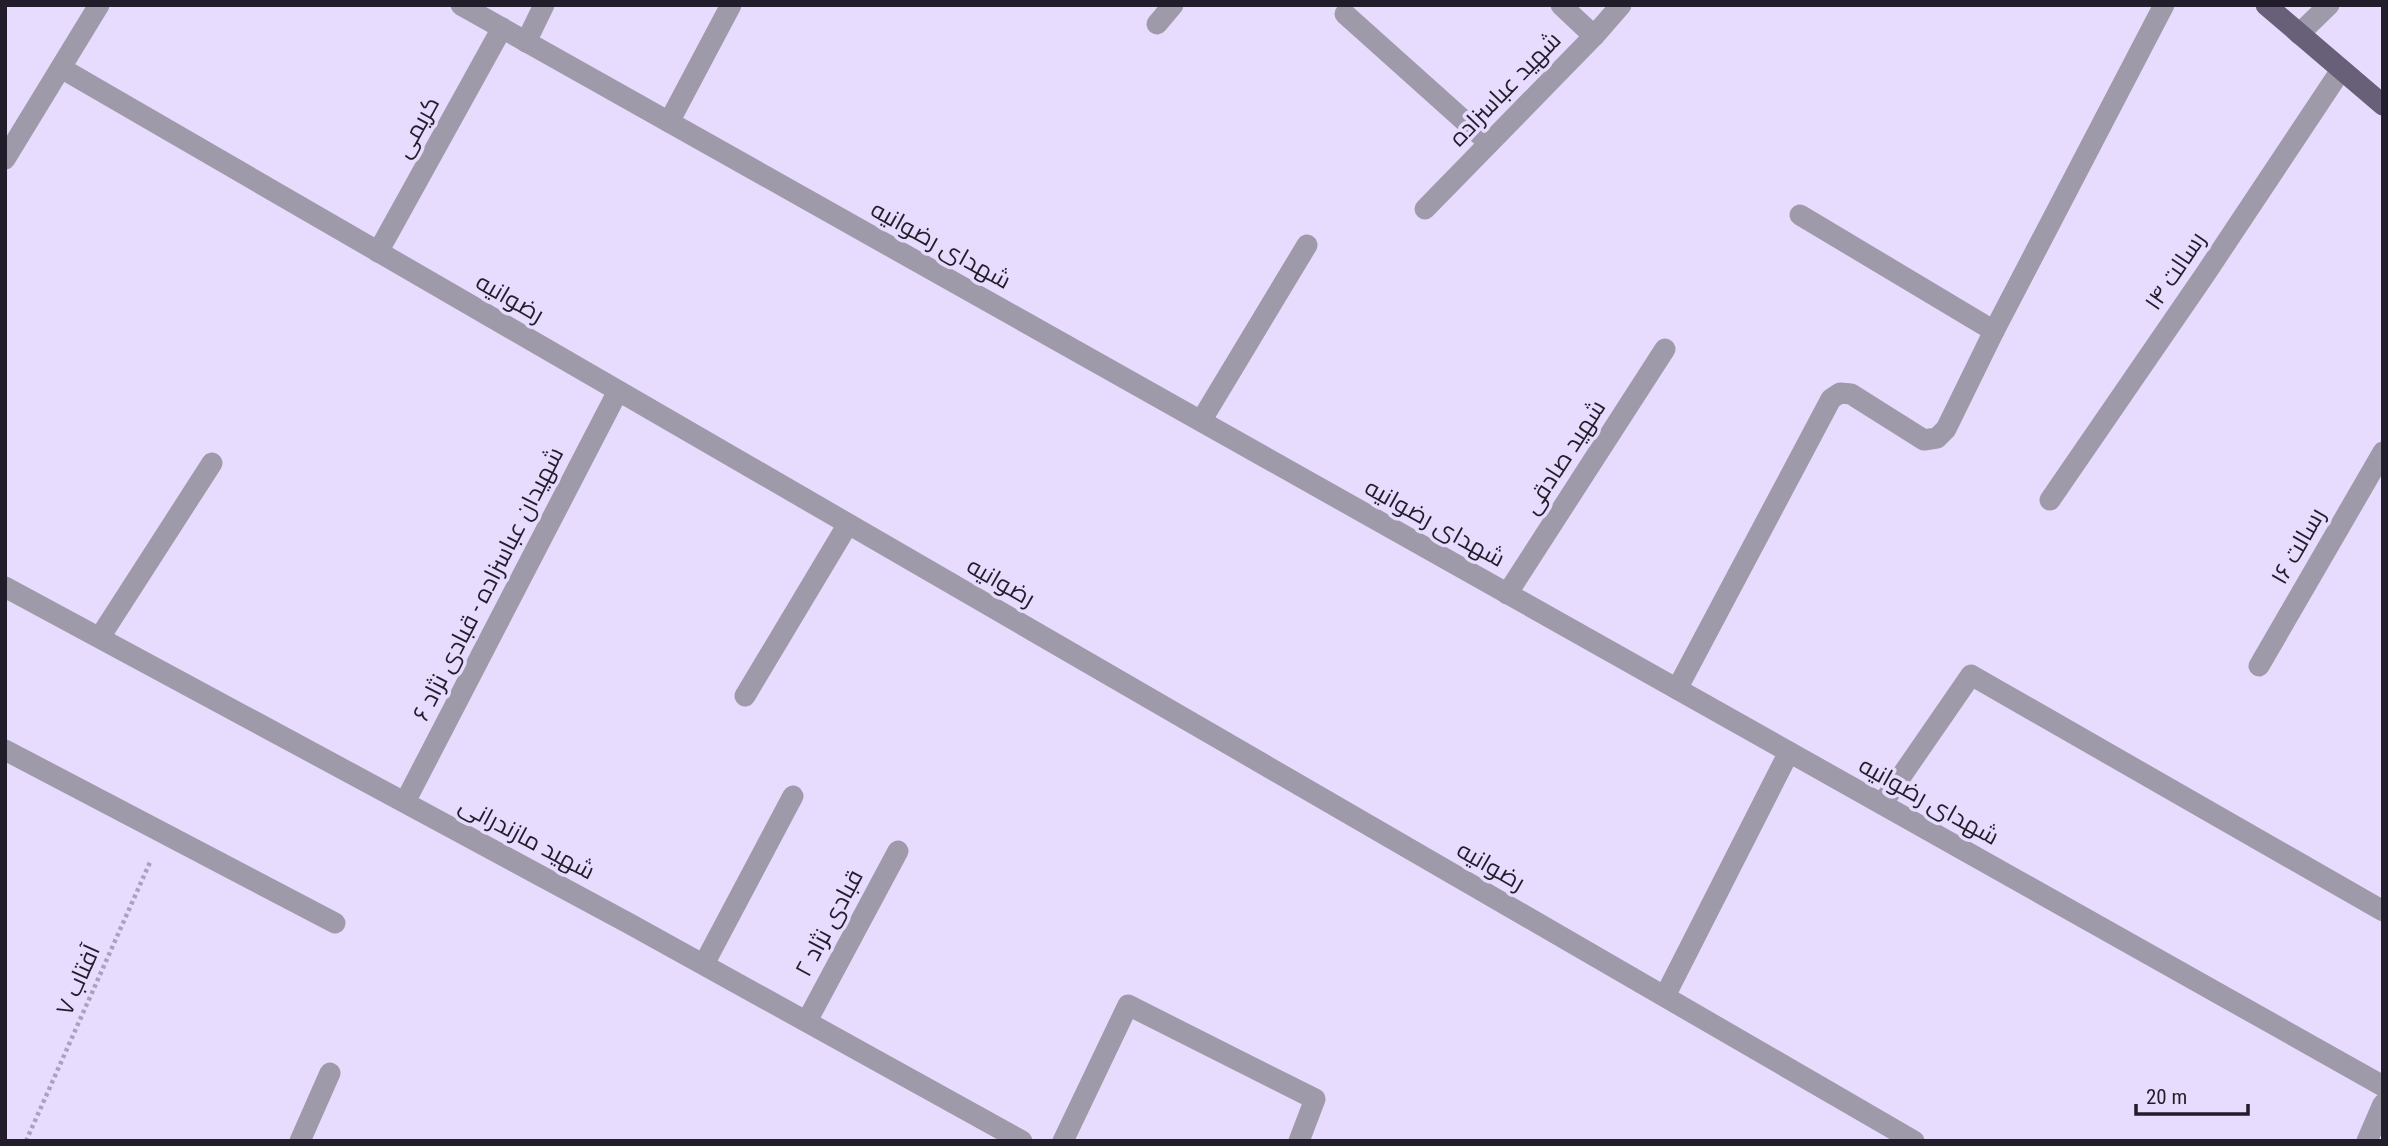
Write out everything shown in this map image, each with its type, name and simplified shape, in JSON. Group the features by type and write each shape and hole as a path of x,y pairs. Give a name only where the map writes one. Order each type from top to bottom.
{"main road":[{"path":"2266,5 2383,106"}],"street":[{"path":"5,159 99,5"},
{"name":"شهدای رضوانیه","path":"461,5 2383,1086"},
{"path":"526,41 544,5"},
{"path":"669,122 731,5"},
{"path":"1157,24 1173,5"},
{"path":"1561,5 1594,36"},
{"name":"شهید عباسزاده","path":"1425,209 1621,5"},
{"path":"1677,689 1831,399 1840,393 1851,394 1924,440 1937,438 1946,429 1994,331 2164,5"},
{"path":"2299,34 2329,5"},
{"path":"1345,13 1489,143"},
{"name":"کریمی","path":"378,252 502,29"},
{"name":"رضوانیه","path":"61,68 1914,1141"},
{"name":"رسالت ۱۴","path":"2050,500 2341,70"},
{"path":"1800,215 1994,331"},
{"path":"1201,421 1307,245"},
{"name":"شهید صادقی","path":"1507,594 1664,349"},
{"name":"شهیدان عباسزاده - قبادی نژاد ۶","path":"405,802 618,391"},
{"name":"رسالت ۱۶","path":"2259,666 2383,452"},
{"path":"100,637 212,463"},
{"path":"745,696 848,524"},
{"name":"شهید مازندرانی","path":"5,587 704,964 1022,1141"},
{"path":"1882,804 1971,675 2383,911"},
{"path":"5,750 335,923"},
{"path":"1665,996 1789,752"},
{"path":"704,964 793,796"},
{"name":"قبادی نژاد ۲","path":"807,1021 898,850"},
{"path":"1063,1141 1128,1005 1315,1099 1299,1141"},
{"path":"300,1141 330,1073"},
{"path":"2367,1141 2383,1104"}],"path":[{"name":"آفتاب ۷","path":"26,1141 163,835"}]}
